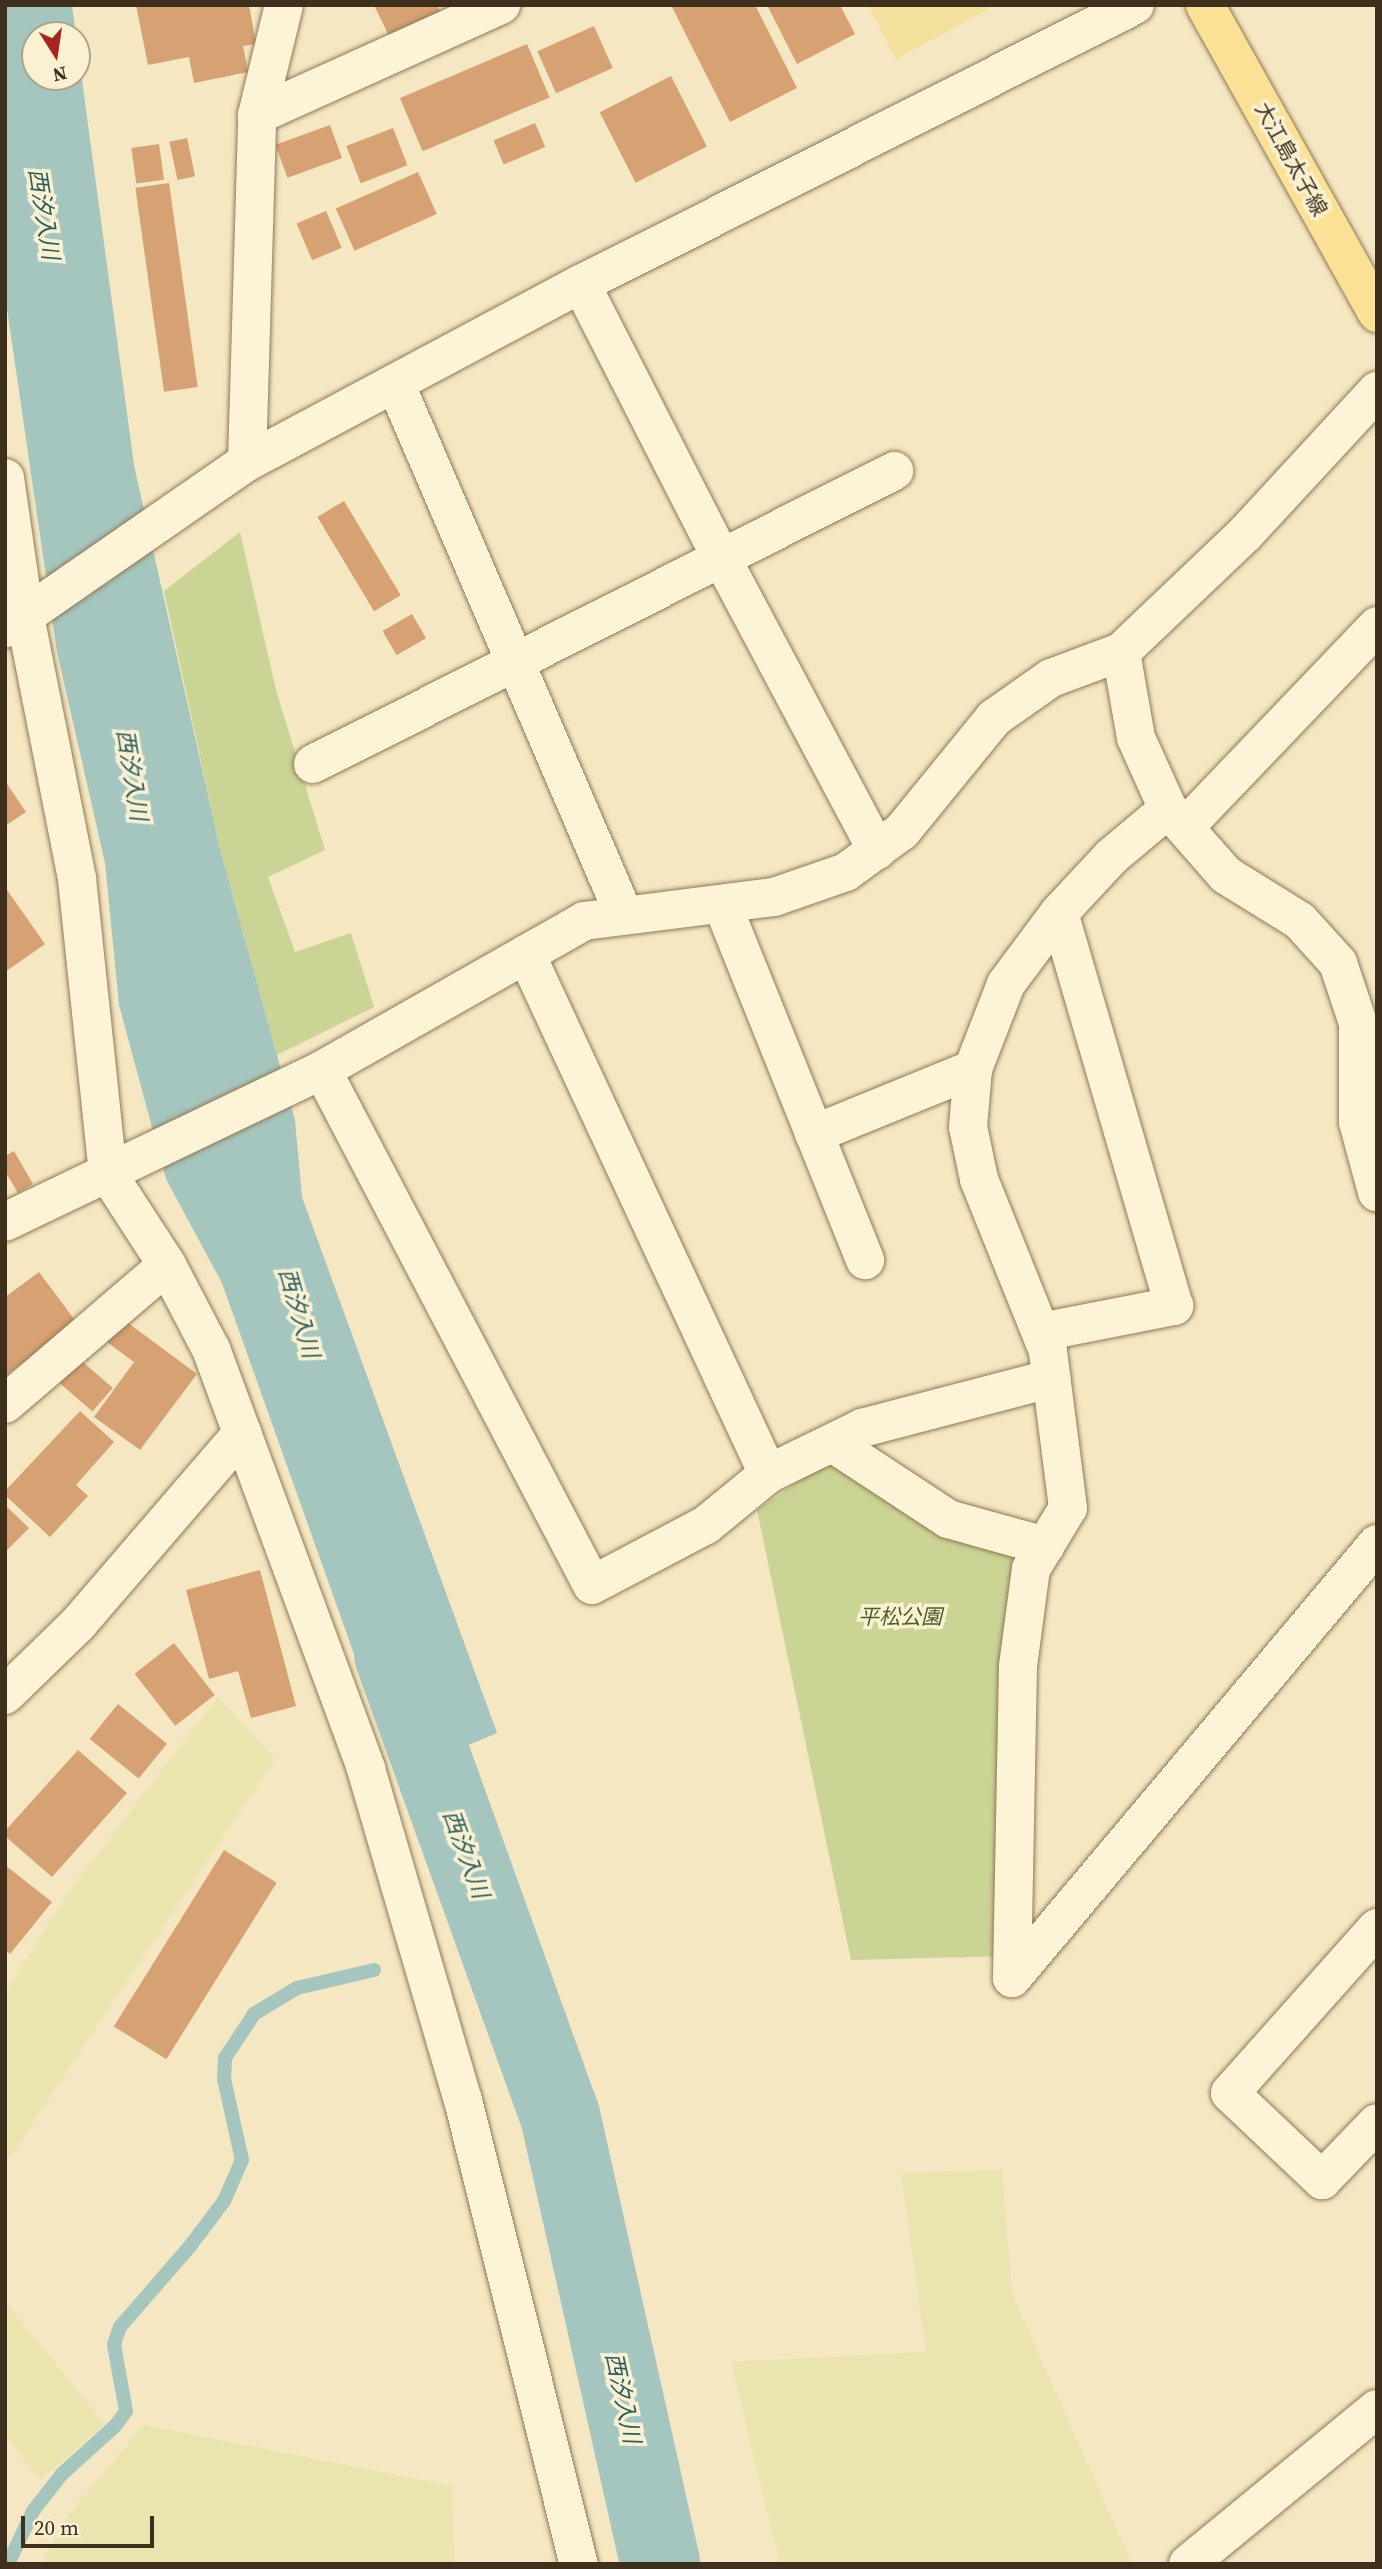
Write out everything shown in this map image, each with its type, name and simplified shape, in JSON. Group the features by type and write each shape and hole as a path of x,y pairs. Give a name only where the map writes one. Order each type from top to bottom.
{"main road":[{"name":"大江島太子線","path":"1205,5 1376,308"}],"street":[{"path":"247,462 257,115 284,5"},
{"path":"257,115 501,5"},
{"path":"15,622 247,462 1092,14 1135,5"},
{"path":"581,284 722,559 877,850"},
{"path":"396,385 624,915"},
{"path":"5,1222 322,1070 584,921 774,897 846,872 902,831 994,718 1051,678 1121,652 1245,534 1377,391"},
{"path":"313,764 894,471"},
{"path":"5,478 15,622 77,879 108,1174 167,1265 211,1349 373,1796 463,2100 579,2564"},
{"path":"1377,626 1177,818 1111,857 1059,913 1006,984 974,1069 968,1128 979,1180 1041,1332 1052,1378 1068,1508 1031,1569 1018,1666 1012,1978 1377,1544"},
{"path":"1121,652 1136,738 1177,818 1226,875 1300,921 1338,963 1358,1023 1358,1122 1377,1192"},
{"path":"722,904 865,1260"},
{"path":"1041,1332 1174,1306 1059,913"},
{"path":"526,954 768,1474"},
{"path":"814,1135 974,1069"},
{"path":"322,1070 592,1585 706,1525 768,1474 862,1428 1052,1378"},
{"path":"5,1404 167,1265"},
{"path":"5,1695 78,1624 242,1433"},
{"path":"834,1444 948,1519 1045,1546"},
{"path":"1377,1928 1230,2092 1322,2180 1377,2123"},
{"path":"1188,2564 1377,2409"}],"shaded area":[{"path":"218,1697 275,1759 14,2152 5,2159 5,1993 68,1893"},
{"path":"1002,2170 1012,2294 1132,2564 780,2564 731,2362 926,2352 901,2173"},
{"path":"5,2302 105,2424 40,2480 5,2434"},
{"path":"144,2425 452,2486 454,2564 42,2564 69,2514"}],"green space":[{"path":"240,532 276,690 325,850 268,877 295,952 351,933 374,1007 277,1055 221,853 164,591"},
{"name":"平松公園","path":"858,1440 949,1509 1038,1531 1008,1956 851,1960 757,1510"}],"sand":[{"path":"869,5 985,5 987,10 896,59"}],"water":[{"path":"5,5 72,5 74,21 21,21 21,91 83,91 134,465 221,853 295,1120 302,1197 497,1733 397,1775 222,1283 166,1179 119,1005 105,863 57,652 5,295"}],"building":[{"path":"136,5 249,5 256,44 243,46 248,72 194,83 189,57 148,65"},
{"path":"374,5 437,5 442,15 391,40"},
{"path":"671,5 755,5 797,88 730,122"},
{"path":"767,5 840,5 855,34 797,64"},
{"path":"594,26 613,68 556,93 537,51"},
{"path":"527,44 550,97 423,151 400,98"},
{"path":"671,76 707,146 636,183 600,112"},
{"path":"535,123 545,147 504,165 494,141"},
{"path":"330,125 342,158 287,178 275,145"},
{"path":"393,128 407,165 361,183 346,146"},
{"path":"187,138 195,176 178,180 169,142"},
{"path":"159,144 164,180 136,184 131,148"},
{"path":"418,172 437,214 354,251 336,209"},
{"path":"169,183 198,387 164,392 135,188"},
{"path":"326,211 342,248 312,260 297,224"},
{"path":"344,501 401,595 374,611 317,517"},
{"path":"412,614 426,638 397,655 383,631"},
{"path":"7,784 26,812 5,826 5,785"},
{"path":"7,890 45,944 5,972 5,891"},
{"path":"14,1151 33,1184 18,1193 5,1171 5,1156"},
{"path":"39,1272 77,1323 5,1376 5,1297"},
{"path":"116,1314 197,1374 140,1450 94,1417 134,1362 100,1337"},
{"path":"69,1350 113,1388 92,1411 49,1373"},
{"path":"80,1411 114,1442 76,1485 88,1496 50,1537 5,1495 5,1491"},
{"path":"5,1505 29,1528 5,1552"},
{"path":"260,1570 296,1706 251,1718 238,1671 209,1679 186,1590"},
{"path":"174,1643 215,1695 175,1726 135,1674"},
{"path":"118,1704 167,1744 139,1779 90,1739"},
{"path":"78,1750 127,1793 52,1877 5,1836 5,1831"},
{"path":"224,1850 277,1883 166,2059 114,2026"},
{"path":"5,1865 52,1902 10,1954 5,1950"}],"waterway":[{"name":"西汐入川","path":"394,1655 560,2115 660,2564"},
{"path":"8,2564 33,2511 62,2474 116,2425 126,2411 114,2345 120,2327 191,2245 224,2201 242,2160 224,2079 225,2058 254,2014 297,1988 374,1970"}]}
